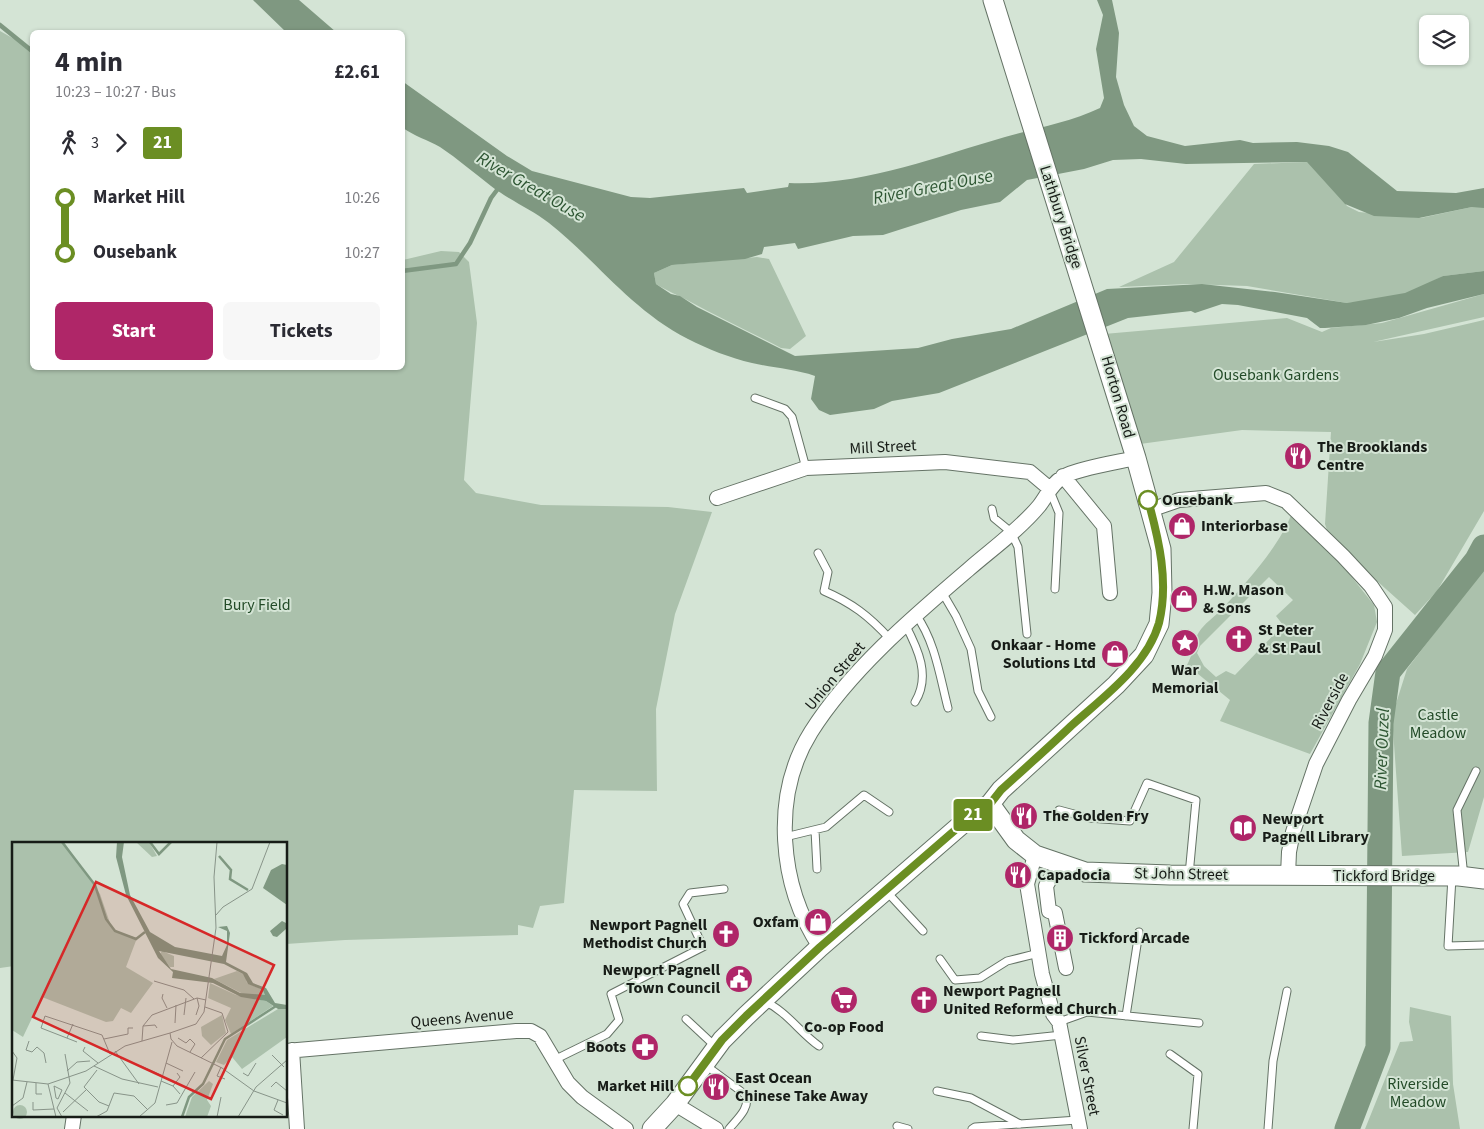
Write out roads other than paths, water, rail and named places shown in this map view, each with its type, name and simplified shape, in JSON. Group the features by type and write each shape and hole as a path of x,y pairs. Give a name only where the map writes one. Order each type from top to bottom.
{"main road":[{"name":"Lathbury Bridge","path":"993,0 1100,336"},
{"name":"Horton Road","path":"652,1129 675,1104 716,1048 762,1001 820,947 886,892 969,818 990,804 1001,790 1116,685 1144,655 1158,624 1162,594 1161,549 1100,336"},
{"name":"St John Street","path":"990,804 1016,840 1035,855 1084,872 1309,876"},
{"name":"Tickford Bridge","path":"1309,876 1459,876 1484,879"}],"street":[{"path":"1110,593 1104,526 1094,511 1069,486 1063,476 1136,458"},
{"name":"Mill Street","path":"716,498 806,468 945,462 1030,472 1049,488"},
{"name":"Union Street","path":"820,947 811,933 795,896 786,856 785,838 787,800 796,766 810,733 824,713 890,638 1006,536 1039,505 1049,488 1063,476"},
{"name":"Riverside","path":"1150,510 1179,500 1266,493 1286,501 1343,556 1371,586 1385,607 1385,630 1375,656 1349,700 1316,764 1293,832 1289,852 1288,875"},
{"name":"Silver Street","path":"1035,855 1027,884 1039,954 1053,1014 1061,1029 1079,1125"},
{"path":"1050,879 1046,886 1049,911 1055,913 1066,968"},
{"name":"Queens Avenue","path":"289,1050 516,1031 531,1032 540,1036 568,1083 582,1097 626,1129"},
{"path":"289,1050 297,1129"},
{"path":"675,1104 716,1129"},
{"path":"72,1129 74,1116"}],"lane":[{"path":"755,398 784,409 792,418 806,468"},
{"path":"1049,488 1059,513 1055,590"},
{"path":"992,509 996,521 1006,536 1018,547 1027,634"},
{"path":"818,553 828,572 824,591 842,599 868,616 890,638"},
{"path":"942,592 956,616 971,649 978,691 991,717"},
{"path":"916,615 924,626 948,708"},
{"path":"905,624 920,659 923,679 922,692 915,702"},
{"path":"1476,771 1457,810 1459,876 1448,946 1484,945"},
{"path":"1059,810 1089,818 1130,821 1147,783 1196,800 1189,875"},
{"path":"785,838 826,827 864,795 889,812"},
{"path":"815,830 817,869"},
{"path":"554,1060 607,1034 619,1020 612,994 703,947 683,904 690,893 724,889"},
{"path":"886,892 923,931"},
{"path":"1126,1016 1139,932"},
{"path":"940,960 955,980 980,978 1007,961 1039,954"},
{"path":"1268,1129 1273,1061 1287,991"},
{"path":"762,1001 771,1004 790,1019 819,1046"},
{"path":"981,1036 1013,1040 1061,1029 1087,1012 1199,1023"},
{"path":"686,1019 716,1048"},
{"path":"1170,1054 1198,1074 1193,1129"},
{"path":"704,1064 746,1095 748,1101 744,1112 729,1129"},
{"path":"937,1091 970,1098 1020,1124"},
{"path":"972,1129 975,1127 1020,1124 1079,1125"},
{"path":"897,1126 908,1129"}],"water":[{"path":"253,0 299,0 334,30 284,30"},
{"name":"River Great Ouse","path":"1097,0 1112,0 1119,33 1116,77 1124,105 1134,126 1147,136 1185,146 1240,140 1253,143 1297,142 1329,146 1348,152 1397,191 1456,193 1484,188 1484,208 1472,207 1419,218 1374,216 1345,204 1307,162 1186,164 1141,159 1113,160 1084,169 1027,180 1000,202 961,210 883,235 853,236 798,249 795,243 764,247 762,254 745,259 672,265 654,273 656,284 671,294 680,296 697,307 795,356 918,348 952,339 1011,329 1107,289 1202,284 1275,292 1347,303 1405,293 1443,276 1484,271 1484,294 1427,308 1399,318 1366,325 1325,328 1320,328 1307,318 1238,305 1222,304 1195,313 1191,311 1128,318 939,393 892,401 874,409 830,415 819,410 811,399 815,376 727,356 696,343 667,327 631,299 549,223 498,191 440,147 405,129 405,83 507,156 532,171 631,197 650,198 744,188 747,193 788,187 789,183 817,183 844,180 898,169 1065,121 1100,108 1104,98 1096,49 1103,15"}],"waterway":[{"path":"0,25 30,49"},
{"name":"River Great Ouse","path":"405,271 456,264 470,243 491,198 500,186"},
{"name":"River Ouzel","path":"1347,1129 1378,1048 1381,723 1388,672 1477,560 1484,547"}],"place":[{"name":"The Brooklands Centre","path":"1298,456"},
{"name":"Ousebank","path":"1148,500"},
{"name":"Interiorbase","path":"1182,526"},
{"name":"H.W. Mason & Sons","path":"1184,599"},
{"name":"St Peter & St Paul","path":"1239,639"},
{"name":"War Memorial","path":"1185,643"},
{"name":"Onkaar - Home Solutions Ltd","path":"1115,654"},
{"name":"The Golden Fry","path":"1024,816"},
{"name":"Newport Pagnell Library","path":"1243,828"},
{"name":"Capadocia","path":"1018,875"},
{"name":"Oxfam","path":"818,922"},
{"name":"Newport Pagnell Methodist Church","path":"726,934"},
{"name":"Tickford Arcade","path":"1060,938"},
{"name":"Newport Pagnell Town Council","path":"739,979"},
{"name":"Co-op Food","path":"844,1000"},
{"name":"Newport Pagnell United Reformed Church","path":"924,1000"},
{"name":"Boots","path":"645,1047"},
{"name":"Market Hill","path":"688,1086"},
{"name":"East Ocean Chinese Take Away","path":"716,1087"}],"park label":[{"name":"Ousebank Gardens","path":"1276,375"},
{"name":"Bury Field","path":"257,605"},
{"name":"Castle Meadow","path":"1438,724"},
{"name":"Riverside Meadow","path":"1418,1093"}]}
